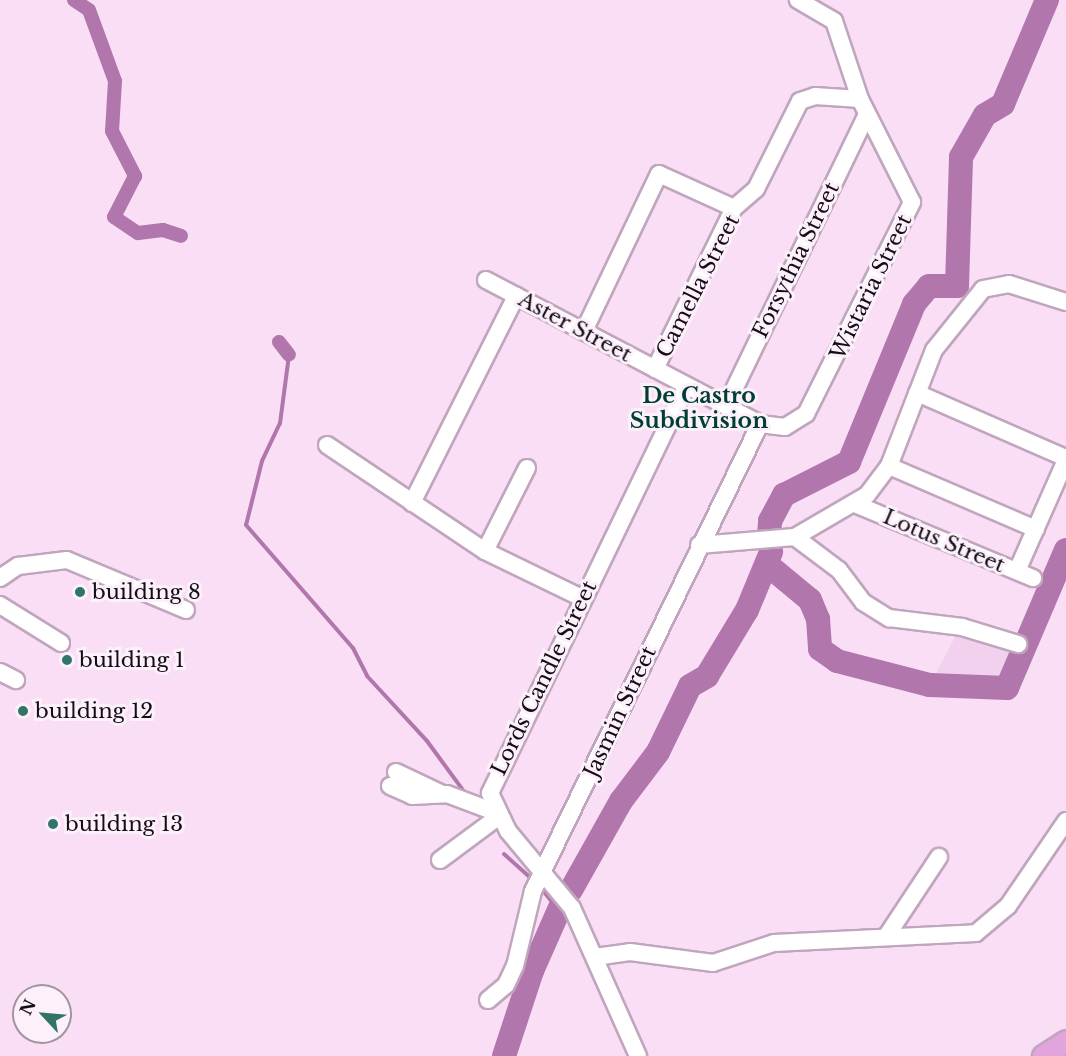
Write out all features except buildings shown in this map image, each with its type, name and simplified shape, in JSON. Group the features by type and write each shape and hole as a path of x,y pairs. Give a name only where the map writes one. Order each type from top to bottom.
{"main road":[{"path":"1042,1056 1066,1041"}],"street":[{"path":"798,0 834,21 863,107"},
{"name":"Camella Street","path":"655,369 735,208 756,189 800,101 815,96 863,107"},
{"name":"Forsythia Street","path":"726,406 863,107"},
{"name":"Wistaria Street","path":"760,424 795,423 817,400 912,202 863,107"},
{"path":"584,331 659,174 735,208"},
{"name":"Aster Street","path":"486,280 760,424"},
{"path":"699,545 795,537 855,504 890,466 934,350 983,289 1009,284 1066,302"},
{"path":"412,503 516,296"},
{"name":"Lords Candle Street","path":"496,814 492,785 687,386"},
{"path":"917,393 1066,459 1017,571"},
{"name":"Jasmin Street","path":"488,1000 506,985 515,966 533,891 699,545 760,424"},
{"path":"327,446 485,551 582,598"},
{"path":"890,466 1036,529"},
{"path":"485,551 527,468"},
{"name":"Lotus Street","path":"855,504 1034,578"},
{"path":"795,537 839,570 863,602 889,618 962,627 1018,644"},
{"path":"0,578 26,564 67,560 186,610"},
{"path":"0,605 61,643"},
{"path":"0,672 16,681"},
{"path":"393,779 412,796 441,793 496,814 572,908 638,1056"},
{"path":"440,860 496,814"},
{"path":"595,957 630,952 713,963 774,943 886,937 954,938 991,924 1066,821"},
{"path":"886,937 939,857"}],"shaded area":[{"path":"957,633 1016,648 1005,685 932,681"}],"waterway":[{"path":"74,0 89,10 115,81 112,131 135,176 114,217 138,233 163,230 181,236"},
{"path":"769,536 770,521 784,495 849,462 914,304 929,286 957,286 961,157 985,115 1003,104 1047,0"},
{"path":"279,342 289,355"},
{"path":"289,355 280,423 262,461 246,525 353,648 367,676 427,741 465,793"},
{"path":"769,566 810,600 818,619 820,649 837,661 930,685 1007,688 1066,550"},
{"path":"571,890 621,801 658,752 690,686 707,676 747,610 771,552"},
{"path":"504,854 533,880"},
{"path":"540,887 558,909"},
{"path":"504,1056 532,971 562,903"}],"place":[{"name":"building 8","path":"80,592"},
{"name":"building 1","path":"67,660"},
{"name":"building 12","path":"23,711"},
{"name":"building 13","path":"53,824"}],"district":[{"name":"De Castro Subdivision","path":"699,408"}]}
